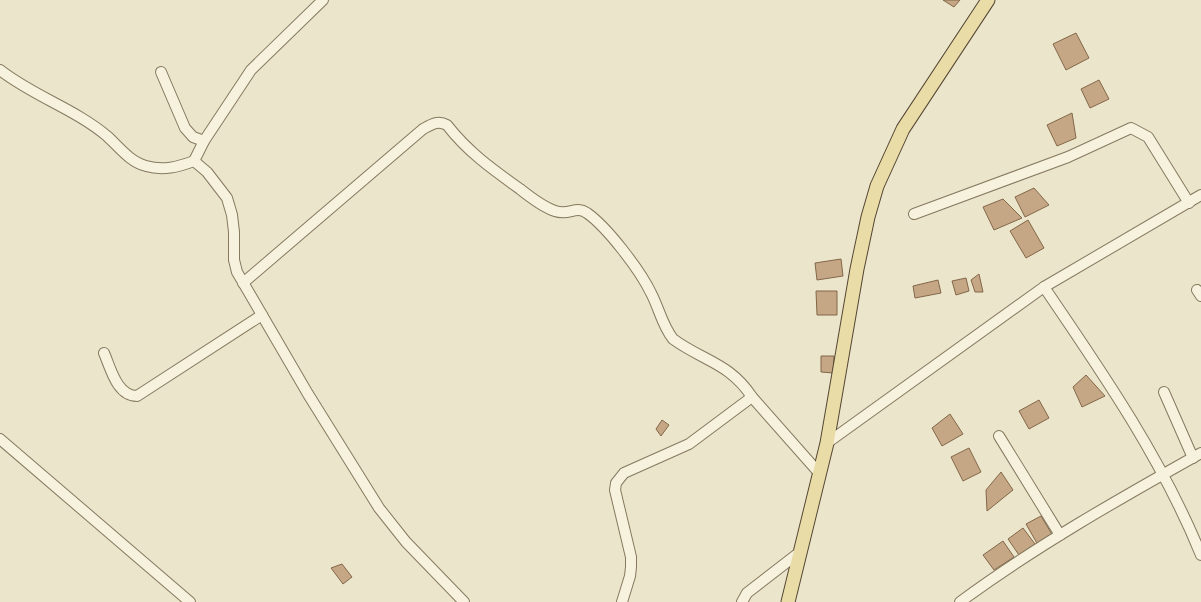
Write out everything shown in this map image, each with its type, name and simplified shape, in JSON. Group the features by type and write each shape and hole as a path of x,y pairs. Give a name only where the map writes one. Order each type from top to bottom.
{"main road":[{"path":"788,602 827,443 857,269 868,217 877,186 903,129 988,0"}],"street":[{"path":"0,70 14,81 77,115 106,136 135,162 145,166 164,169 174,168 194,161 204,141 251,70 323,0"},
{"path":"161,72 184,128 193,137 204,141"},
{"path":"243,283 424,129 434,123 441,122 447,125 477,158 534,199 560,213 568,214 575,210 582,210 599,223 640,274 651,292 668,332 673,339 725,368 743,384 752,397 820,474"},
{"path":"914,214 1068,157 1131,128 1148,137 1189,202"},
{"path":"194,161 207,172 227,198 232,215 234,232 234,260 237,272 308,394 379,508 406,542 464,602"},
{"path":"827,443 1044,287 1201,195"},
{"path":"1044,287 1104,375 1163,475 1201,555"},
{"path":"104,353 121,390 129,396 137,396 262,315"},
{"path":"960,602 996,575 1060,535 1197,456 1164,392"},
{"path":"622,602 630,576 631,557 615,490 619,478 624,473 689,444 752,397"},
{"path":"999,436 1060,535"},
{"path":"0,439 190,602"},
{"path":"742,602 747,593 800,552"}],"building":[{"path":"943,0 960,0 954,7"},
{"path":"1076,33 1089,58 1066,70 1053,44"},
{"path":"1099,80 1109,99 1090,108 1081,89"},
{"path":"1072,113 1076,138 1057,146 1047,125"},
{"path":"1034,188 1049,205 1025,217 1015,197"},
{"path":"1003,199 1022,218 994,230 983,207"},
{"path":"1028,220 1044,248 1026,258 1010,231"},
{"path":"841,259 843,276 817,280 815,263"},
{"path":"979,274 983,292 975,292 971,280"},
{"path":"966,278 969,291 956,295 952,281"},
{"path":"938,280 941,293 915,298 913,286"},
{"path":"816,291 837,291 837,315 817,315"},
{"path":"821,356 834,356 833,373 821,372"},
{"path":"1086,375 1105,396 1082,407 1073,387"},
{"path":"1039,400 1049,418 1029,429 1019,411"},
{"path":"950,414 963,434 942,446 932,428"},
{"path":"662,420 669,425 661,436 656,429"},
{"path":"969,448 981,472 963,481 951,457"},
{"path":"1001,472 1013,490 987,511 986,490"},
{"path":"1041,516 1053,536 1038,545 1026,524"},
{"path":"1023,528 1035,544 1019,555 1008,539"},
{"path":"1003,541 1014,557 994,570 983,555"},
{"path":"342,564 352,577 343,584 331,568"}]}
